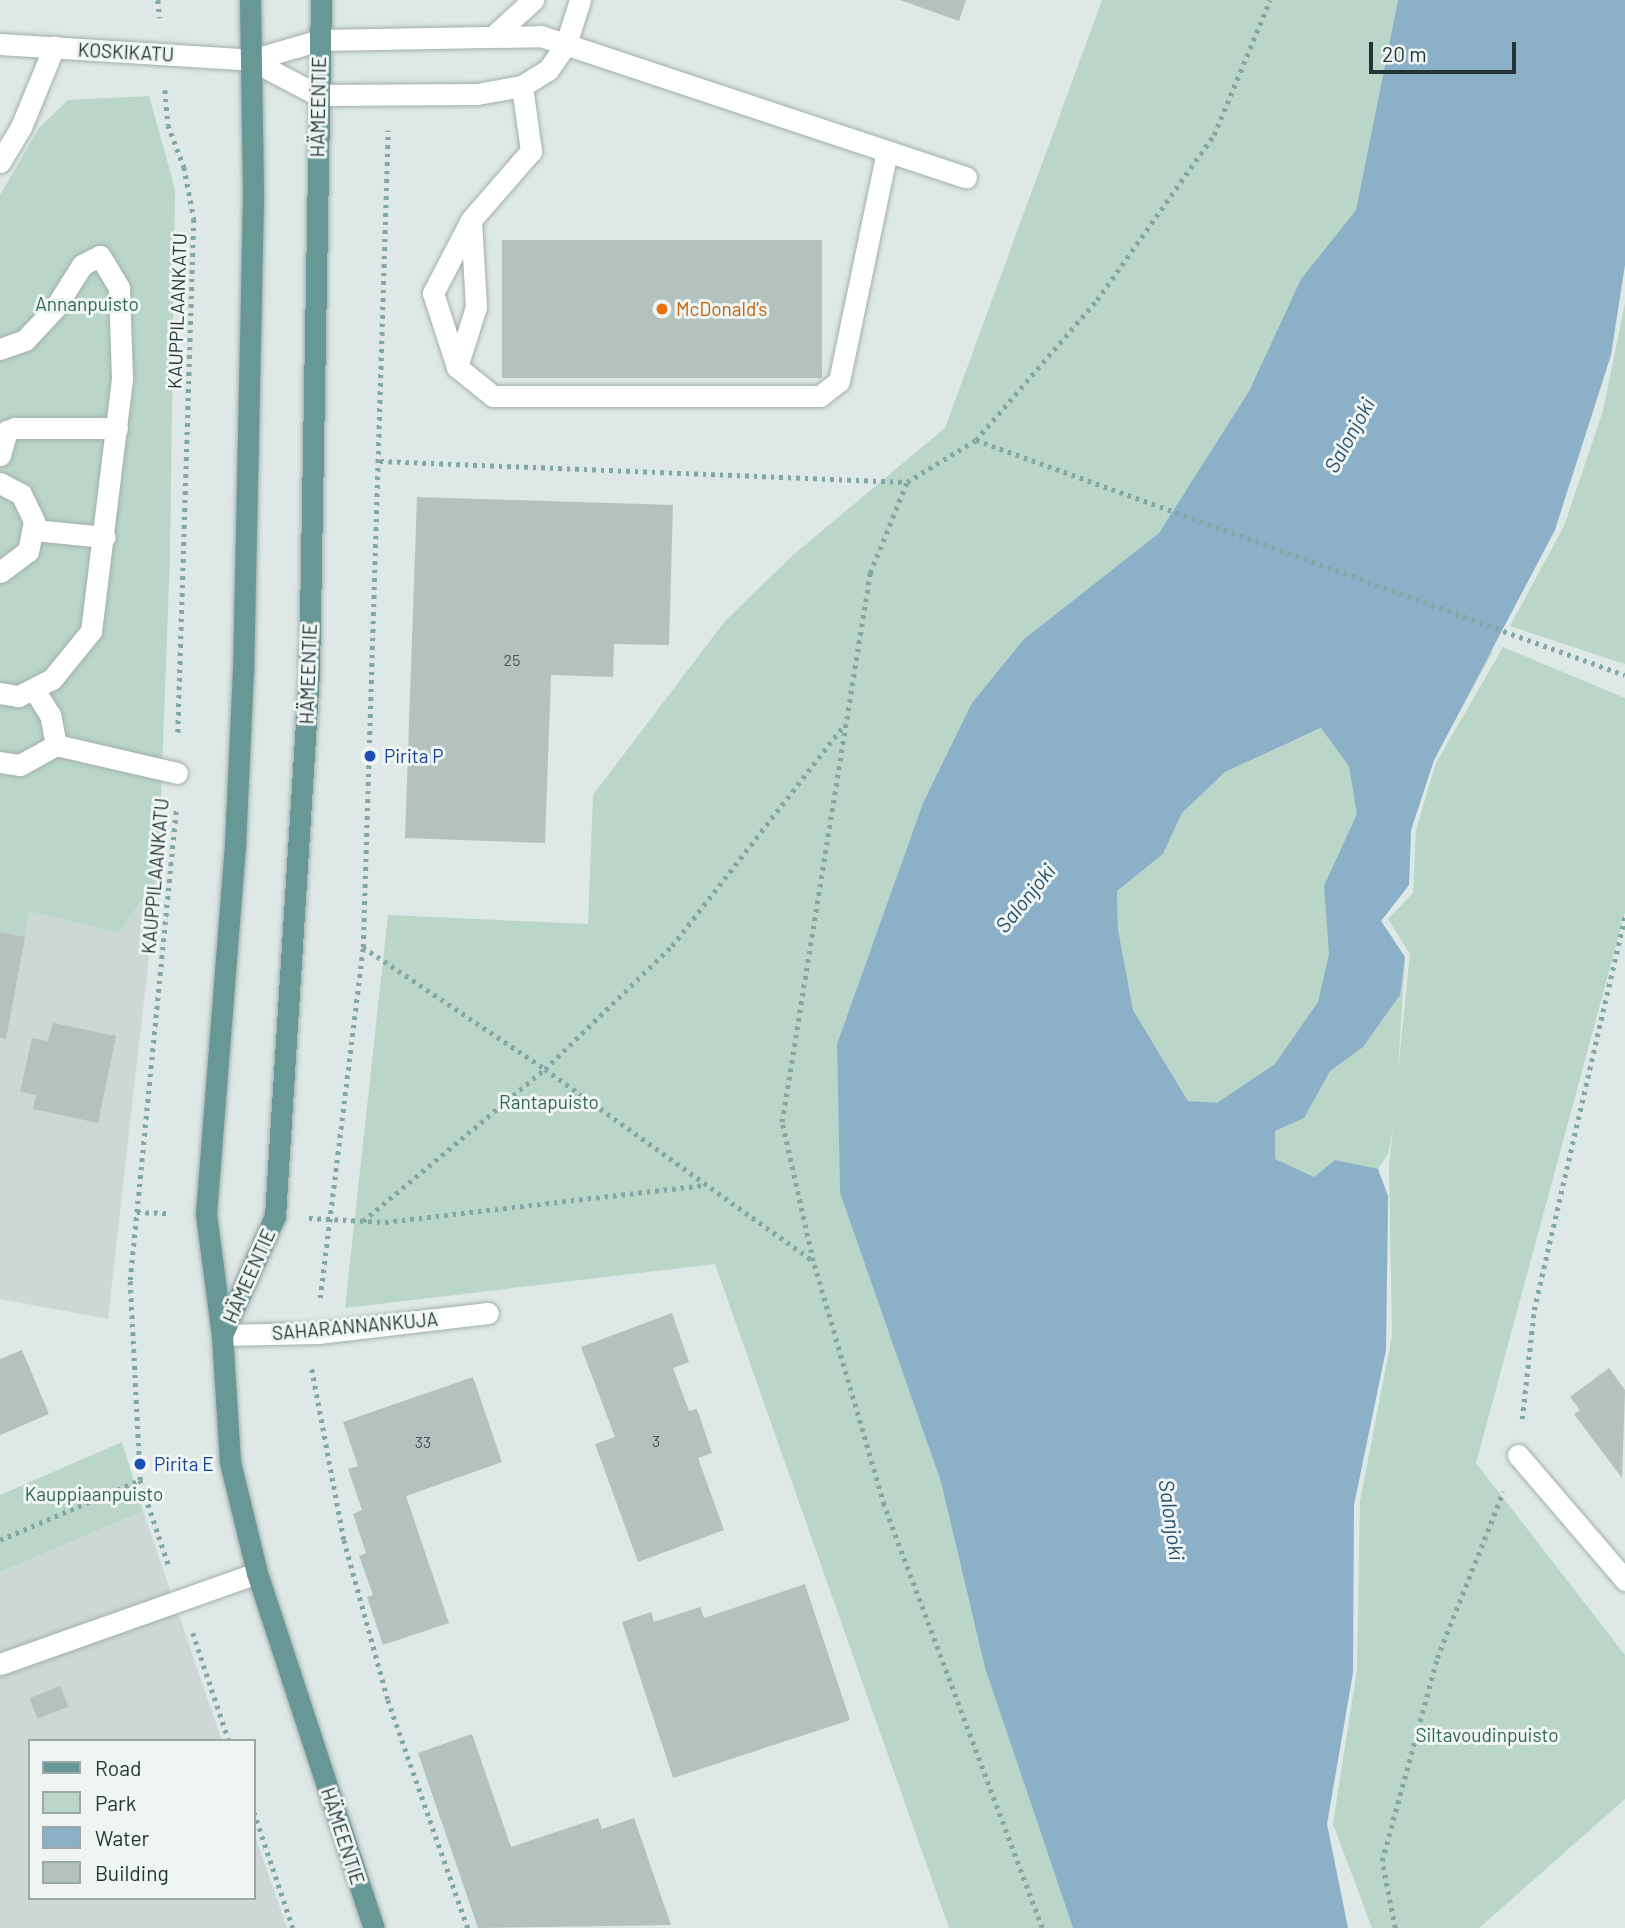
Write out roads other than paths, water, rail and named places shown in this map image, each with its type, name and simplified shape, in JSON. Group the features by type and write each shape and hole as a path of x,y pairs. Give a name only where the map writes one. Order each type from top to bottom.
{"main road":[{"name":"HÄMEENTIE","path":"250,0 243,682 235,845 206,1214 222,1335 230,1462 257,1573 374,1928"},
{"name":"HÄMEENTIE","path":"222,1335 275,1216 309,674 321,0"}],"street":[{"path":"497,33 533,0"},
{"path":"251,60 318,95 477,94 523,86 548,70 566,44 580,0"},
{"path":"251,60 320,40 497,33 541,36 966,177"},
{"name":"KOSKIKATU","path":"0,44 251,60"},
{"path":"0,162 21,127 54,47"},
{"path":"523,86 531,152 471,220 433,293 457,367 494,396 820,396 839,381 887,151"},
{"path":"457,367 475,307 471,220"},
{"path":"0,349 25,340 55,308 82,265 100,256 119,288 122,379 105,537 91,631 52,679 18,696 0,693"},
{"path":"0,455 7,431 15,428 117,428"},
{"path":"0,483 20,494 30,507 34,530 28,551 0,572"},
{"path":"34,530 105,537"},
{"path":"34,689 50,715 56,745"},
{"path":"0,762 20,765 56,745 177,773"},
{"name":"SAHARANNANKUJA","path":"222,1335 318,1333 488,1313"},
{"path":"1518,1455 1625,1580"},
{"path":"0,1664 257,1573"}],"water":[{"name":"Salonjoki","path":"1398,0 1625,0 1625,265 1611,355 1555,530 1434,760 1411,830 1409,885 1381,921 1405,957 1400,995 1363,1047 1330,1071 1304,1118 1275,1131 1275,1159 1314,1177 1335,1160 1378,1169 1388,1196 1386,1350 1354,1505 1353,1673 1327,1824 1348,1928 1073,1928 985,1668 941,1482 840,1193 837,1044 923,803 972,703 1024,639 1159,533 1249,391 1301,279 1356,210","holes":["1321,728 1349,766 1357,814 1324,886 1329,954 1318,1002 1275,1064 1217,1103 1188,1101 1133,1010 1118,929 1117,891 1163,854 1182,813 1225,772"]}],"place":[{"name":"McDonald's","path":"662,309"},
{"name":"Pirita P","path":"370,756"},
{"name":"Pirita E","path":"140,1464"}],"park label":[{"name":"Annanpuisto","path":"87,304"},
{"name":"Rantapuisto","path":"549,1102"},
{"name":"Kauppiaanpuisto","path":"94,1494"},
{"name":"Siltavoudinpuisto","path":"1487,1735"}]}
